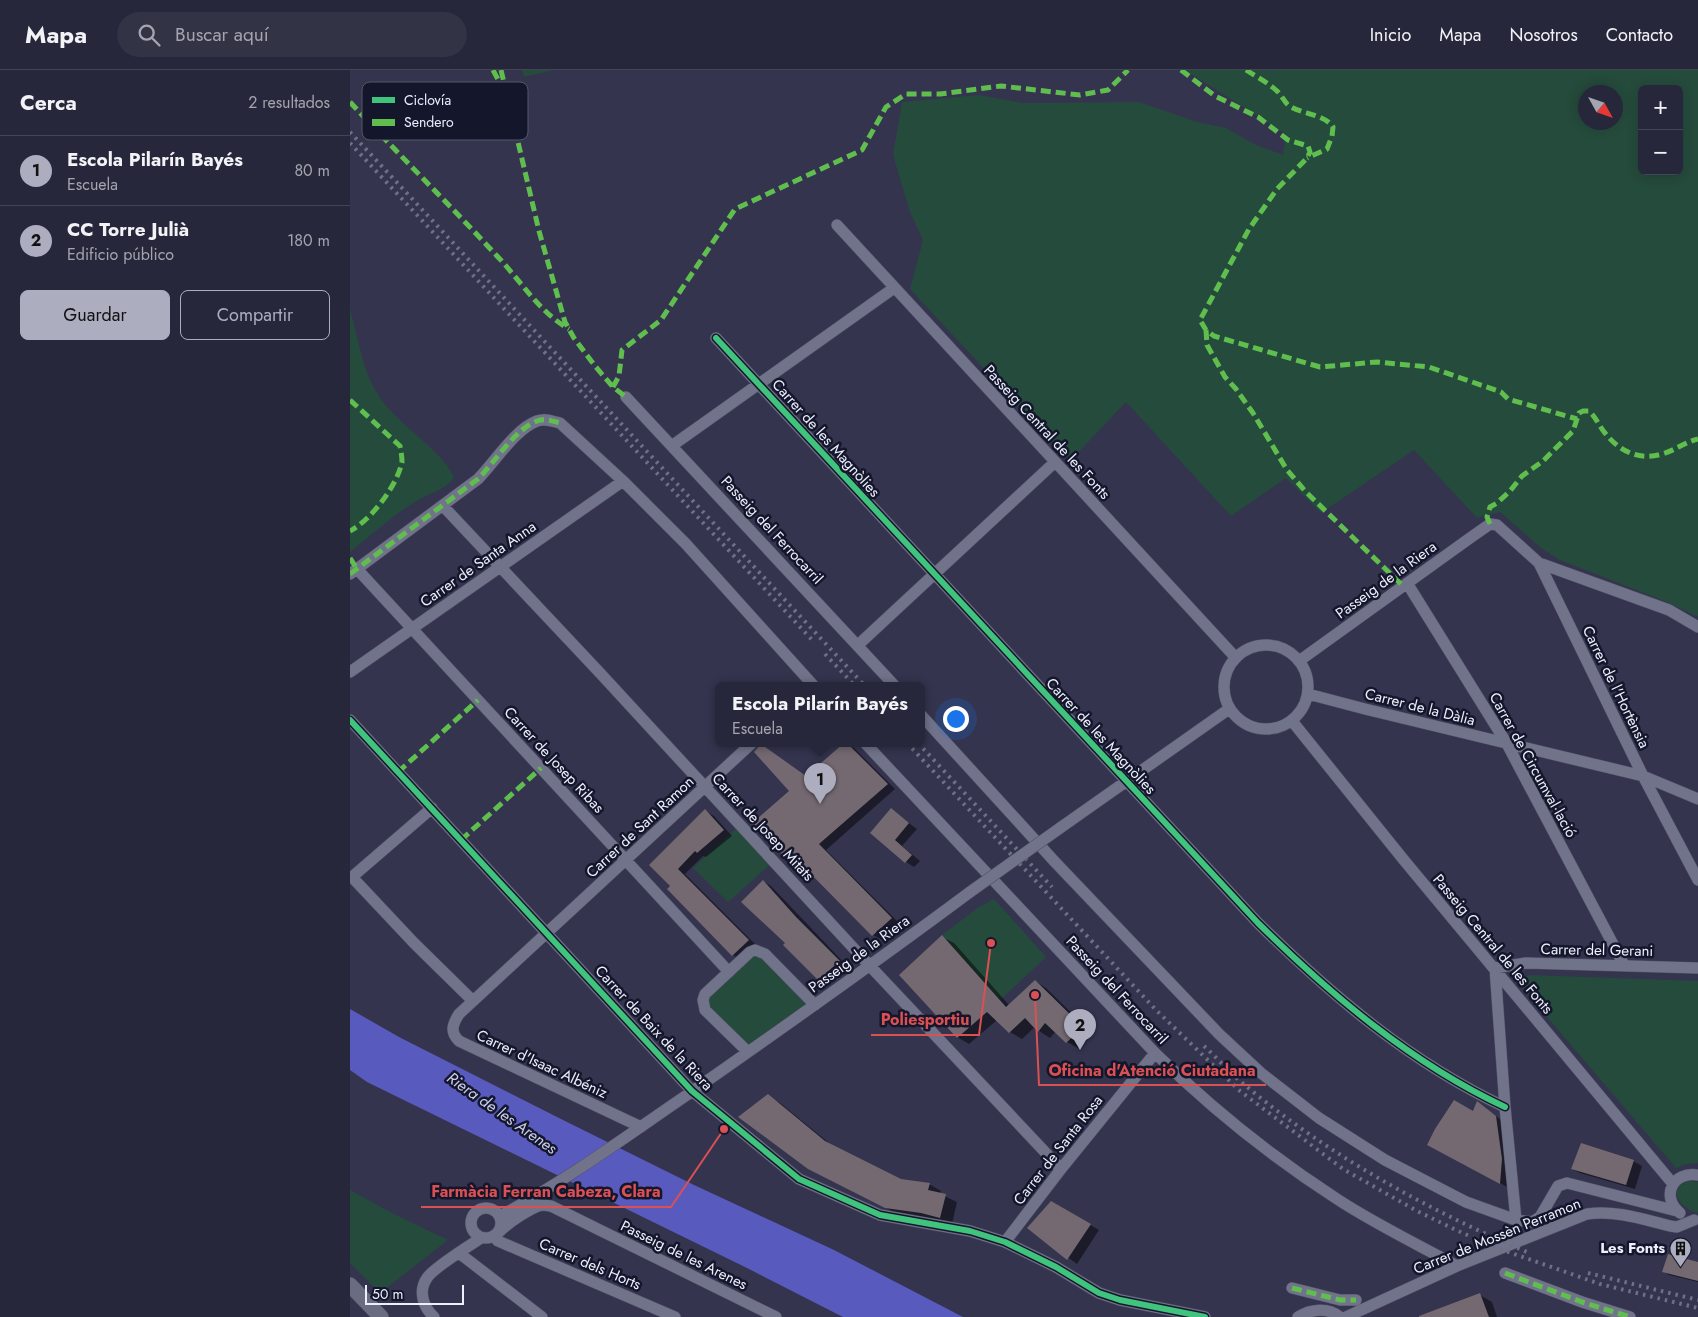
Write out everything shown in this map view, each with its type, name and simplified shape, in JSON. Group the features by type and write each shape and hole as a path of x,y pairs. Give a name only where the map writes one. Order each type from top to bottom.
{"main road":[{"path":"350,1285 381,1317"}],"street":[{"name":"Passeig Central de les Fonts","path":"837,225 1236,658"},
{"path":"673,445 894,288"},
{"name":"Carrer de les Magnòlies","path":"716,338 1127,782 1295,960 1343,1002 1401,1046 1505,1107"},
{"name":"Passeig del Ferrocarril","path":"626,397 673,445 891,682"},
{"path":"354,572 478,479 516,435 543,420 550,420 560,423 686,544 809,682"},
{"path":"858,645 1054,462"},
{"name":"Carrer de Santa Anna","path":"350,672 623,482"},
{"name":"Carrer de Josep Mitats","path":"443,506 870,966 1061,1168"},
{"name":"Carrer de l'Hortènsia","path":"1490,524 1498,525 1507,532 1521,548 1539,563 1643,776 1698,880"},
{"name":"Passeig de la Riera","path":"1299,661 1490,524"},
{"path":"1539,563 1669,610 1698,627"},
{"name":"Carrer de Josep Ribas","path":"354,572 412,629 729,972"},
{"name":"Carrer de Circumval·lació","path":"1407,583 1507,744 1624,966"},
{"path":"1265,645 1275,646 1287,650 1299,661 1308,679 1308,694 1302,710 1292,721 1284,726 1273,730 1251,728 1242,723 1226,704 1223,690 1224,677 1230,665 1240,653 1250,648 1265,645"},
{"name":"Carrer de la Dàlia","path":"1308,694 1643,776 1698,799"},
{"name":"Passeig de la Riera","path":"500,1216 541,1193 692,1091 1230,709"},
{"path":"925,719 1062,869 1219,1034 1261,1073 1319,1118 1386,1160 1466,1202 1516,1220 1532,1222 1540,1217 1558,1186 1567,1183 1677,1211 1696,1220"},
{"name":"Carrer de Baix de la Riera","path":"350,720 692,1091 799,1178 808,1184 880,1215 970,1231 1004,1242 1056,1267 1099,1293 1120,1300 1205,1317"},
{"name":"Passeig Central de les Fonts","path":"1292,721 1673,1184"},
{"name":"Carrer de Sant Ramon","path":"547,932 748,747"},
{"name":"Passeig del Ferrocarril","path":"870,747 1155,1053 1182,1079 1269,1152 1337,1199 1396,1234 1457,1266"},
{"path":"432,808 352,876 414,943 473,1001"},
{"name":"Carrer d'Isaac Albéniz","path":"547,932 459,1014 452,1029 454,1036 459,1041 641,1126"},
{"path":"748,1052 711,1016 703,1006 703,1000 705,994 750,952 759,950 765,954 815,1005"},
{"name":"Carrer del Gerani","path":"1495,968 1526,963 1698,968"},
{"path":"1495,968 1505,1107 1516,1220"},
{"name":"Carrer de Santa Rosa","path":"1004,1242 1061,1168 1155,1053"},
{"path":"1677,1211 1673,1206 1670,1195 1673,1184 1683,1176 1689,1174 1698,1175"},
{"name":"Passeig de les Arenes","path":"497,1234 505,1226 533,1209 542,1205 551,1206 776,1317"},
{"path":"490,1208 500,1216 502,1224 497,1234 486,1239 474,1233 471,1225 475,1213 482,1209 490,1208"},
{"name":"Carrer de Mossèn Perramon","path":"1346,1317 1457,1266 1587,1214 1599,1212 1621,1213 1677,1227 1696,1220"},
{"name":"Carrer dels Horts","path":"497,1234 498,1242 675,1317"},
{"path":"434,1317 429,1312 422,1297 422,1288 427,1277 481,1238"},
{"path":"459,1253 542,1317"},
{"path":"1506,1272 1582,1302 1630,1317"},
{"path":"1292,1288 1340,1300 1356,1300"},
{"path":"1298,1317 1317,1310 1323,1310 1336,1313 1340,1317"}],"green space":[{"path":"522,70 554,70 524,77"},
{"path":"1185,70 1698,70 1698,617 1667,602 1560,560 1541,548 1500,512 1477,518 1414,450 1321,513 1286,478 1231,516 1126,402 1070,461 910,289 923,240 910,212 893,155 902,102 978,95 1023,103 1139,102 1197,122 1226,128 1254,144 1283,155 1286,134"},
{"path":"350,309 363,361 379,396 395,415 442,459 454,477 444,487 403,510 350,552"},
{"path":"740,825 774,861 728,902 693,868"},
{"path":"994,899 1046,957 1000,1000 942,935 979,907"},
{"path":"755,950 815,1005 748,1052 711,1016 705,994"},
{"path":"1529,975 1698,981 1698,1163 1686,1164 1676,1168 1523,989 1522,981"},
{"path":"1690,1181 1698,1182 1698,1213 1691,1211 1678,1198 1678,1188"},
{"path":"350,1190 448,1240 380,1293 350,1263"}],"water":[{"name":"Riera de les Arenes","path":"350,1009 399,1037 561,1119 694,1185 834,1250 963,1317 843,1317 367,1082 350,1070"}],"building":[{"path":"758,747 765,747 806,776 839,747 851,747 888,784 819,844 892,918 872,936 799,862 794,866 751,824 789,791 754,752"},
{"path":"891,808 909,823 895,840 912,855 905,863 870,833"},
{"path":"705,809 724,830 697,853 695,851 678,869 749,940 732,956 667,889 670,886 649,865"},
{"path":"763,880 796,917 840,961 818,980 783,945 785,943 741,902"},
{"path":"942,935 1006,1007 1035,980 1083,1027 1066,1043 1045,1023 1038,1032 1025,1018 1009,1033 987,1012 957,1038 899,975"},
{"path":"768,1094 825,1141 901,1179 930,1183 928,1190 946,1194 940,1218 921,1213 885,1208 808,1169 738,1117"},
{"path":"1454,1100 1473,1111 1477,1101 1496,1116 1502,1159 1500,1184 1427,1145"},
{"path":"1581,1143 1634,1160 1626,1185 1571,1169"},
{"path":"1051,1201 1091,1224 1067,1260 1027,1228"},
{"name":"Les Fonts","path":"1668,1254 1698,1262 1698,1281 1662,1272"},
{"path":"1480,1293 1489,1317 1419,1317 1419,1316"}],"railway":[{"path":"350,132 861,682"},
{"path":"350,143 813,641"},
{"path":"825,654 851,682"},
{"path":"911,747 1157,1011 1240,1091 1343,1169 1417,1211 1497,1248 1600,1284 1698,1308"},
{"path":"922,747 1052,887"},
{"path":"1204,1046 1240,1081 1278,1111 1345,1158 1452,1218 1527,1252"},
{"path":"1588,1273 1698,1300"}],"marked path":[{"path":"493,70 499,82"},
{"path":"501,70 504,82"},
{"path":"613,387 619,376 622,350 661,320 735,209 862,150 886,107 906,94 940,94 1001,86 1080,95 1108,90 1128,70"},
{"path":"1181,70 1215,96 1258,117 1288,140 1308,146 1310,152 1307,158 1277,189 1249,229 1200,320 1206,330 1214,336 1320,367 1377,362 1429,367 1501,392 1508,399 1577,419"},
{"path":"1246,70 1263,80 1280,94 1289,106 1320,117 1333,127 1327,149 1307,158"},
{"path":"350,102 362,115"},
{"path":"386,140 497,256 539,305 569,329"},
{"path":"518,140 539,231 565,322 574,338 595,366 613,387 626,397"},
{"path":"1206,330 1207,345 1225,377 1253,413 1287,470 1306,492 1403,586"},
{"path":"350,400 400,446 402,462 395,481 382,501 366,519 350,531"},
{"path":"1490,524 1487,517 1490,507 1510,491 1522,476 1543,461 1573,431 1579,413 1583,411 1589,411 1605,433 1617,445 1630,453 1638,455 1654,456 1662,454 1698,439"},
{"path":"350,574 478,479 513,438 529,425 543,420 560,423"},
{"path":"350,558 357,569"},
{"path":"398,772 478,700"},
{"path":"461,840 541,768"},
{"path":"1505,1273 1582,1302 1630,1317"},
{"path":"1292,1288 1340,1300 1356,1300"}],"cycle path":[{"path":"716,338 1258,923 1314,976 1374,1026 1437,1070 1505,1107"},
{"path":"350,720 692,1091 799,1179 880,1215 970,1231 1005,1242 1056,1267 1099,1293 1120,1300 1205,1317"}],"place":[{"name":"Escola Pilarín Bayés","path":"820,804"},
{"name":"Poliesportiu","path":"991,943"},
{"name":"Oficina d'Atenció Ciutadana","path":"1035,995"},
{"name":"CC Torre Julià","path":"1080,1050"},
{"name":"Farmàcia Ferran Cabeza, Clara","path":"724,1129"},
{"name":"Les Fonts","path":"1681,1267"}]}
